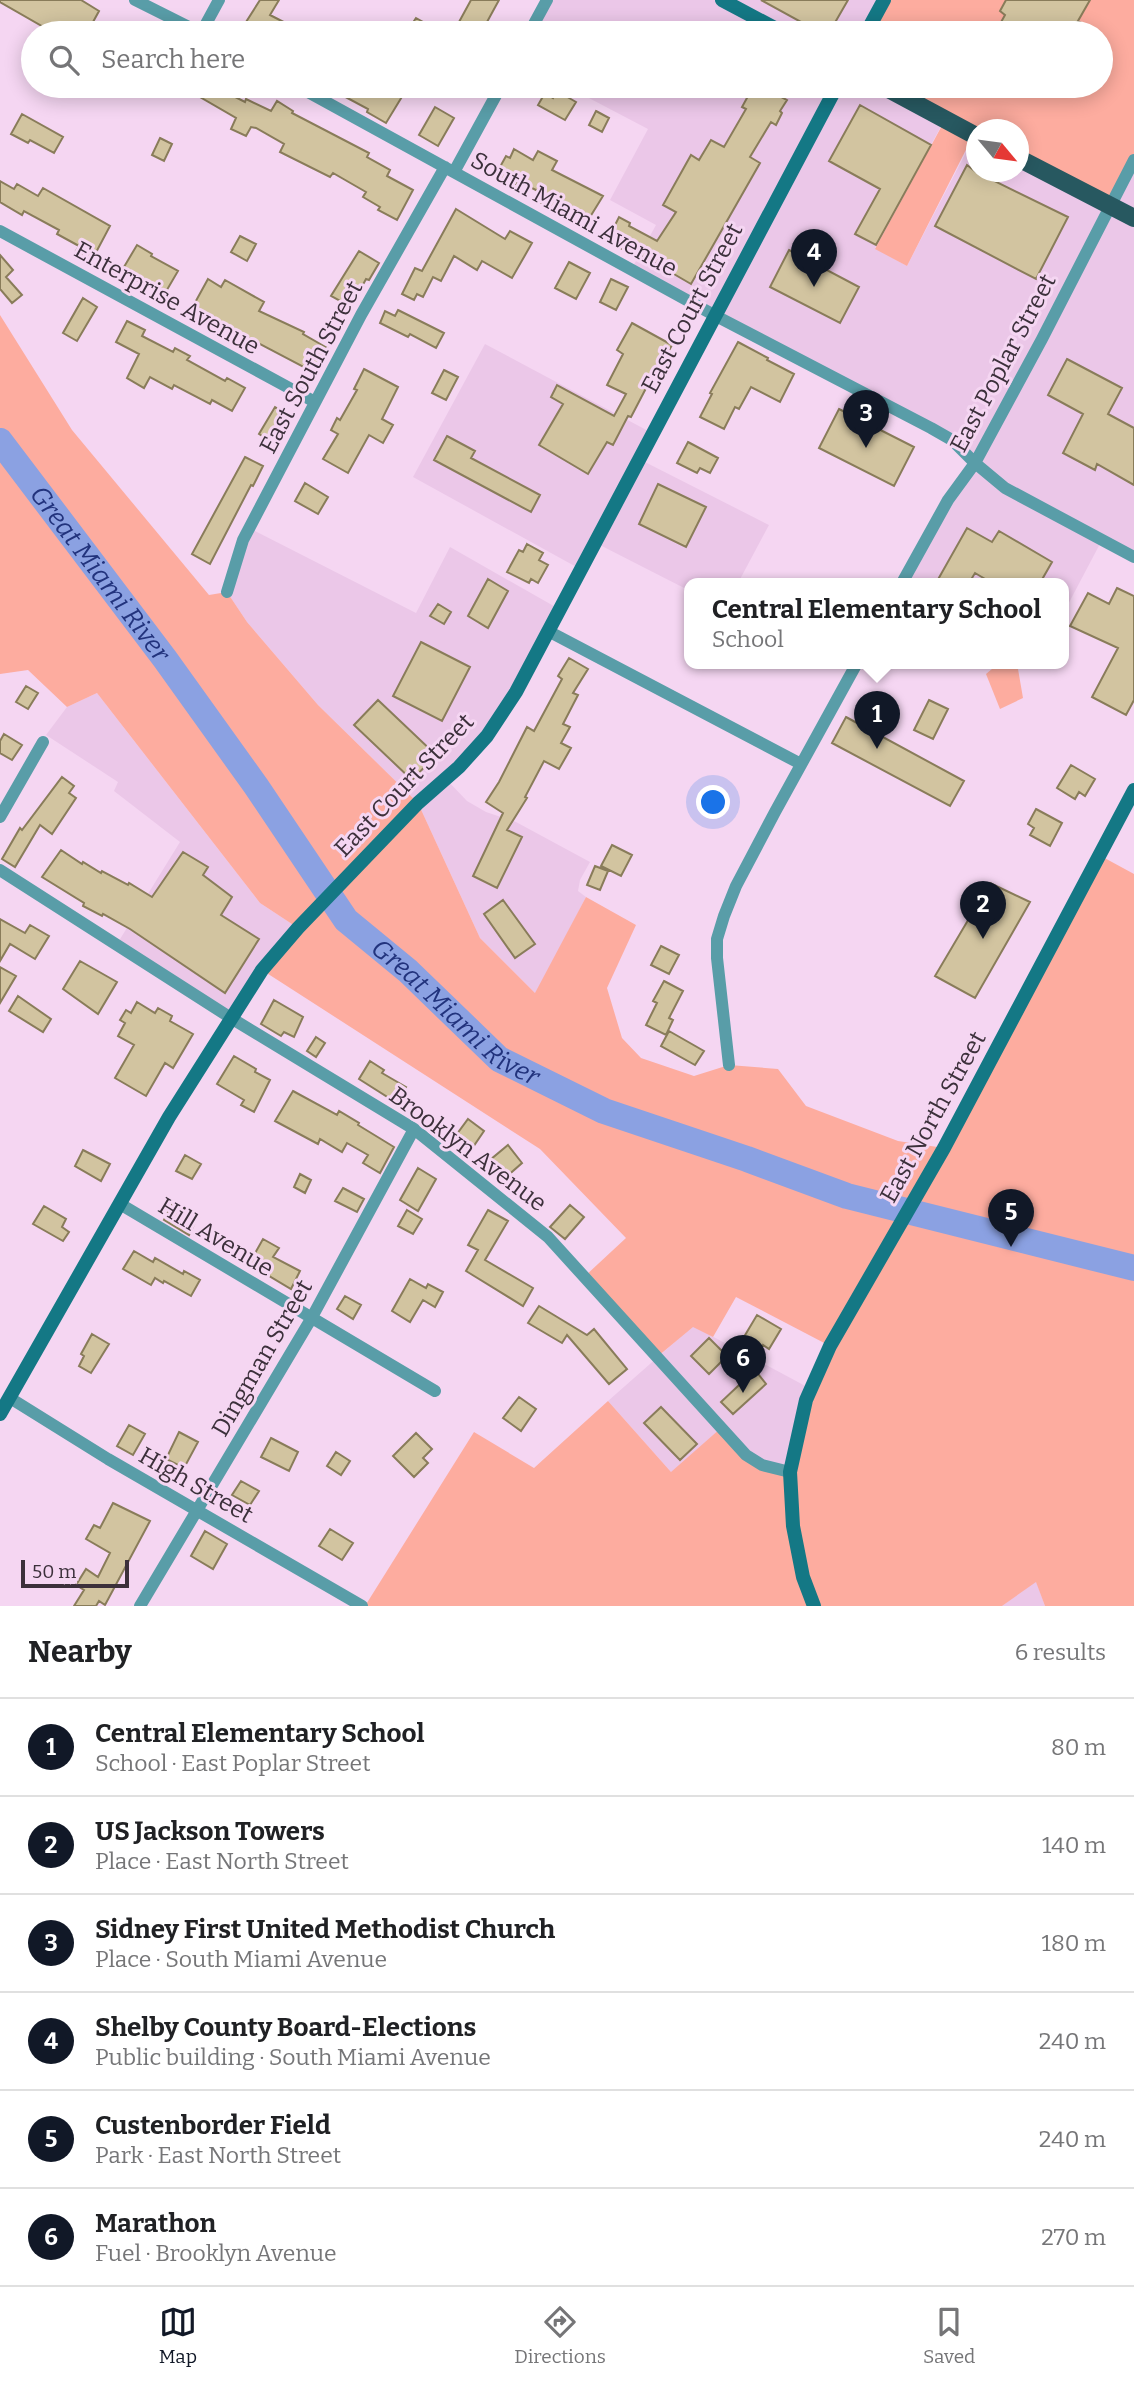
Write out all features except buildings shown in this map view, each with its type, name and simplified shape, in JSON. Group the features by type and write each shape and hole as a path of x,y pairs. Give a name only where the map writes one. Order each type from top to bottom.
{"main road":[{"path":"722,0 761,21"},
{"path":"873,21 884,0"},
{"name":"East Court Street","path":"0,1414 169,1117 262,970 298,928 418,803 459,767 487,736 516,692 831,98"},
{"path":"905,98 966,131"},
{"path":"1029,164 1134,218"},
{"name":"East North Street","path":"814,1606 803,1577 793,1525 790,1472 806,1400 830,1346 944,1148 1134,790"}],"street":[{"path":"135,0 177,21"},
{"path":"208,21 219,0"},
{"path":"536,21 547,0"},
{"name":"South Miami Avenue","path":"319,98 714,316 931,428 952,440 1005,488 1134,557"},
{"name":"East South Street","path":"227,592 243,540 315,402 493,98"},
{"name":"East Poplar Street","path":"905,578 948,500 975,463 1042,340 1134,160"},
{"name":"Enterprise Avenue","path":"0,231 315,402"},
{"path":"548,631 801,764"},
{"path":"729,1065 717,958 717,939 724,916 736,886 854,669"},
{"path":"0,817 43,742"},
{"name":"Brooklyn Avenue","path":"0,870 231,1018 414,1129 548,1237 746,1455 762,1465 790,1472"},
{"name":"Dingman Street","path":"140,1606 311,1319 414,1129"},
{"name":"Hill Avenue","path":"120,1204 435,1391"},
{"name":"High Street","path":"10,1398 108,1459 362,1606"}],"shaded area":[{"path":"547,0 884,0 873,21 536,21"},
{"path":"884,0 1006,0 1000,11 1005,15 1002,21 873,21"},
{"path":"1090,0 1134,0 1134,160 1109,205 1029,163 1029,119 966,119 966,150 907,266 875,249 945,120 905,98 1113,98 1113,21 1078,21"},
{"path":"589,98 906,98 945,119 875,248 907,266 966,152 966,182 1029,182 1029,158 1134,160 1134,557 1102,540 1069,603 1069,578 905,578 974,463 952,440 631,270 656,225 610,200 648,129"},
{"path":"0,315 72,430 209,595 227,592 247,622 318,705 418,803 480,938 535,993 586,897 636,925 607,988 622,1038 641,1058 694,1076 729,1065 778,1069 806,1106 898,1141 944,1148 1099,855 1134,874 1134,1606 1045,1606 1036,1582 1002,1606 365,1606 474,1432 534,1468 608,1401 671,1472 721,1428 746,1455 790,1472 830,1346 736,1297 713,1337 693,1327 657,1357 584,1277 626,1238 540,1149 262,970 298,928 260,903 97,693 67,707 28,670 0,674"},
{"path":"485,344 652,433 639,459 769,525 741,578 684,578 684,588 594,542 580,569 413,477"},
{"path":"249,528 416,613 450,547 559,609 516,692 446,779 467,801 486,812 516,822 590,862 580,880 578,891 586,897 536,994 480,938 418,803 318,705 247,622 227,592"},
{"path":"992,669 1018,669 1023,698 1000,709 986,674"},
{"path":"97,693 260,903 298,928 231,1018 117,944 180,842 114,791 118,782 46,735 67,707"},
{"path":"693,1326 811,1389 790,1472 671,1472 608,1401"},
{"path":"1036,1581 1045,1606 1002,1606"}],"waterway":[{"name":"Great Miami River","path":"0,441 165,659 256,786 346,920 408,971 499,1059 604,1111 847,1196 1134,1268"}],"place":[{"name":"Shelby County Board-Elections","path":"814,287"},
{"name":"Sidney First United Methodist Church","path":"866,448"},
{"name":"Central Elementary School","path":"877,749"},
{"name":"US Jackson Towers","path":"983,939"},
{"name":"Custenborder Field","path":"1011,1247"},
{"name":"Marathon","path":"743,1393"}]}
